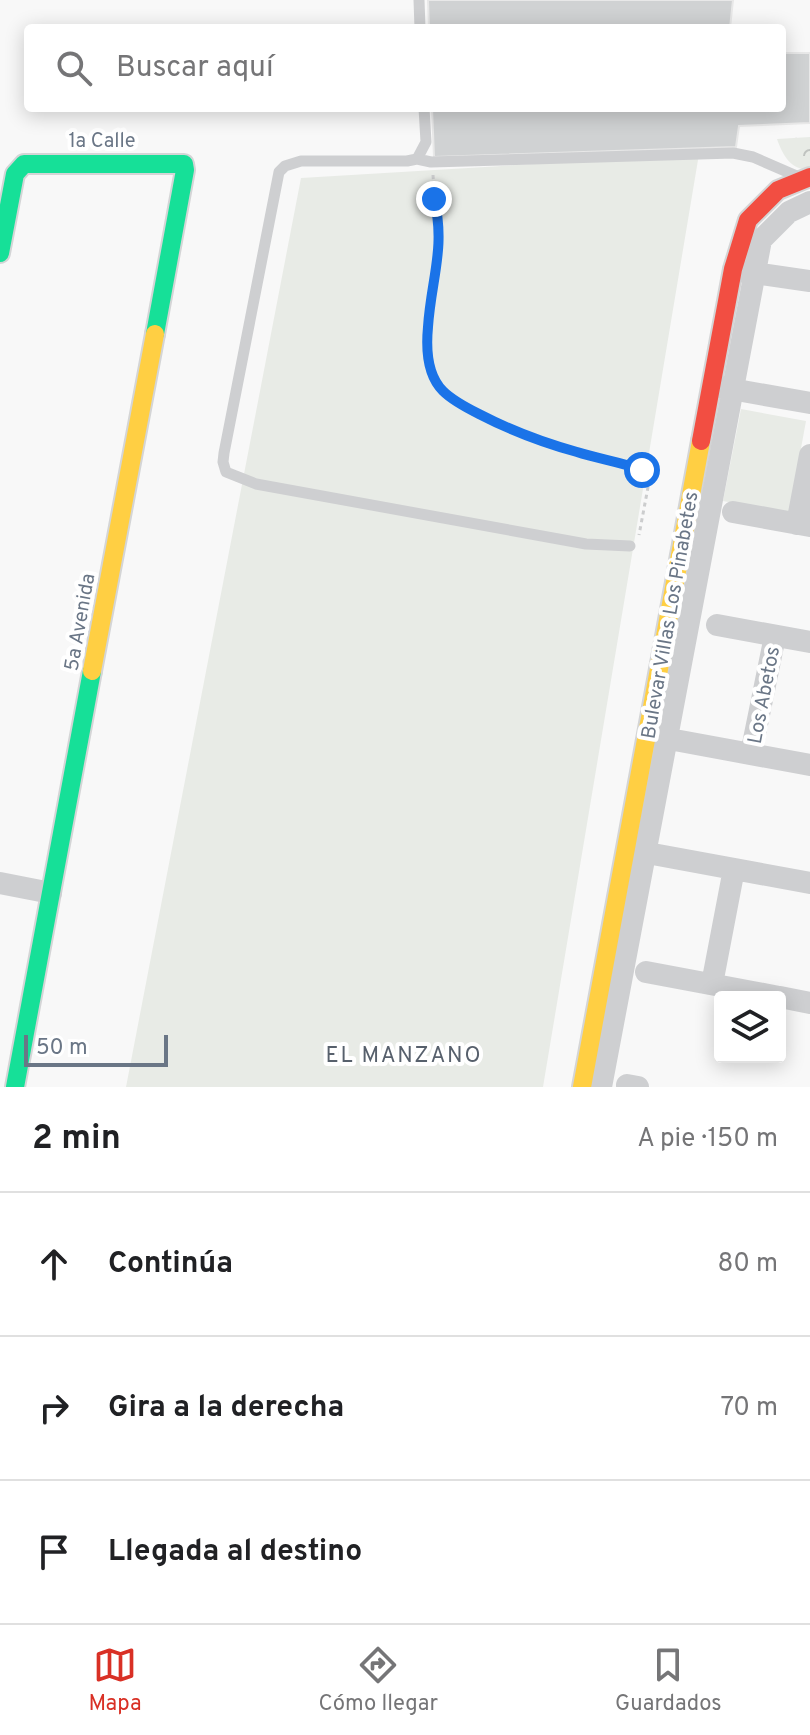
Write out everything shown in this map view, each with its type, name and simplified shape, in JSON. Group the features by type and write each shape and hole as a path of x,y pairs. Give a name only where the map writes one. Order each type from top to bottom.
{"street":[{"name":"1a Calle","path":"0,253 15,174 21,165 184,164"},
{"name":"5a Avenida","path":"15,1087 184,164"},
{"name":"Bulevar Villas Los Pinabetes","path":"582,1087 635,851 743,271 748,220 778,190 806,178"},
{"name":"Bulevar Villas Los Pinabetes","path":"743,271 761,240 789,212 810,202"},
{"path":"743,271 810,281"},
{"path":"721,387 810,403"},
{"path":"733,512 803,525 810,455"},
{"name":"Los Abetos","path":"717,625 810,642"},
{"name":"Los Abetos","path":"751,754 775,636"},
{"name":"Los Abetos","path":"657,736 810,765"},
{"name":"Bulevar Villas Los Pinabetes","path":"601,1087 635,851"},
{"path":"635,851 810,883"},
{"path":"712,984 734,869"},
{"path":"0,883 51,893"},
{"path":"646,972 748,991"},
{"path":"786,998 810,1003"}],"lane":[{"path":"419,0 420,24"},
{"path":"417,159 426,142 424,112"},
{"path":"630,546 586,544 256,484 226,472 223,462 226,439 279,172 285,166 301,161 417,159 431,162 733,153 761,160 806,178"}],"path":[{"path":"431,162 440,224 438,262 429,302 427,339 430,369 442,390 488,419 576,452 642,470 649,482 639,538 630,546"}],"green space":[{"path":"810,137 810,170 798,168 789,161 777,139"},
{"name":"EL MANZANO","path":"699,154 543,1087 126,1087 301,178"},
{"path":"741,409 806,421 789,514 723,501"}],"building":[{"path":"428,0 733,0 730,24 429,24"},
{"path":"786,53 810,53 810,123 739,126 736,147 434,157 432,112 786,112"}],"traffic: fast":[{"path":"0,253 15,174 24,164 184,164 155,334"},
{"path":"15,1087 92,671"}],"traffic: slow":[{"path":"92,671 155,334"},
{"path":"582,1087 701,441"}],"traffic: jam":[{"path":"701,441 733,269 748,220 778,190 810,177"}],"district":[{"name":"EL MANZANO","path":"404,1054"}],"route":[{"path":"434,199 440,224 427,339 430,369 442,390 463,406 528,435 642,470"}]}
